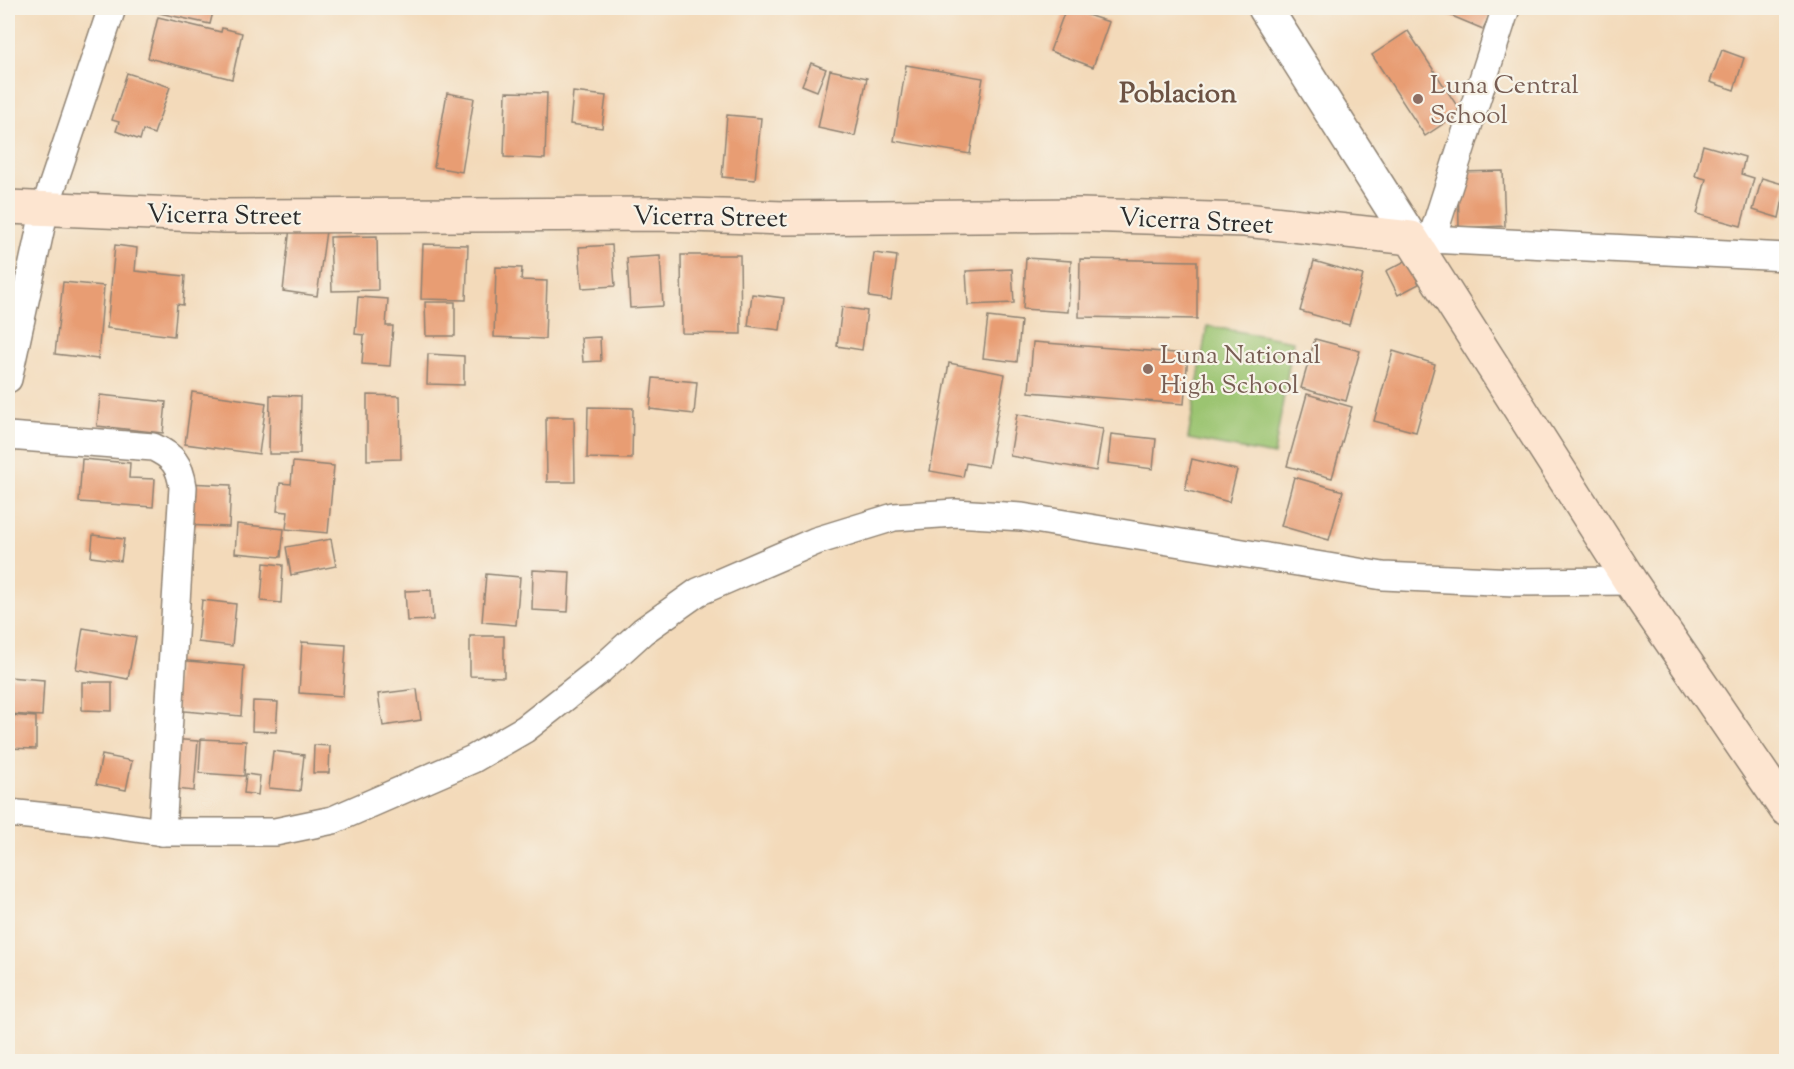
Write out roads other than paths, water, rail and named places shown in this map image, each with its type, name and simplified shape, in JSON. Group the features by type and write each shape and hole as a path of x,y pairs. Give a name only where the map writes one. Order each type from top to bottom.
{"main road":[{"name":"Vicerra Street","path":"8,207 224,216 655,214 784,218 1080,215 1245,220 1421,238"},
{"path":"1421,238 1630,581 1786,809"}],"street":[{"path":"8,379 45,208 112,8"},
{"path":"1265,8 1421,238"},
{"path":"1421,238 1506,8"},
{"path":"1421,238 1786,257"},
{"path":"8,436 153,447 167,453 181,472 183,487 162,832"},
{"path":"8,813 88,821 162,832 275,832 344,815 473,759 525,729 643,631 698,592 816,541 894,517 956,513 1022,517 1383,576 1515,582 1630,581"}],"place":[{"name":"Luna Central School","path":"1418,99"},
{"name":"Luna National High School","path":"1148,369"}],"district":[{"name":"Poblacion","path":"1178,92"}]}
